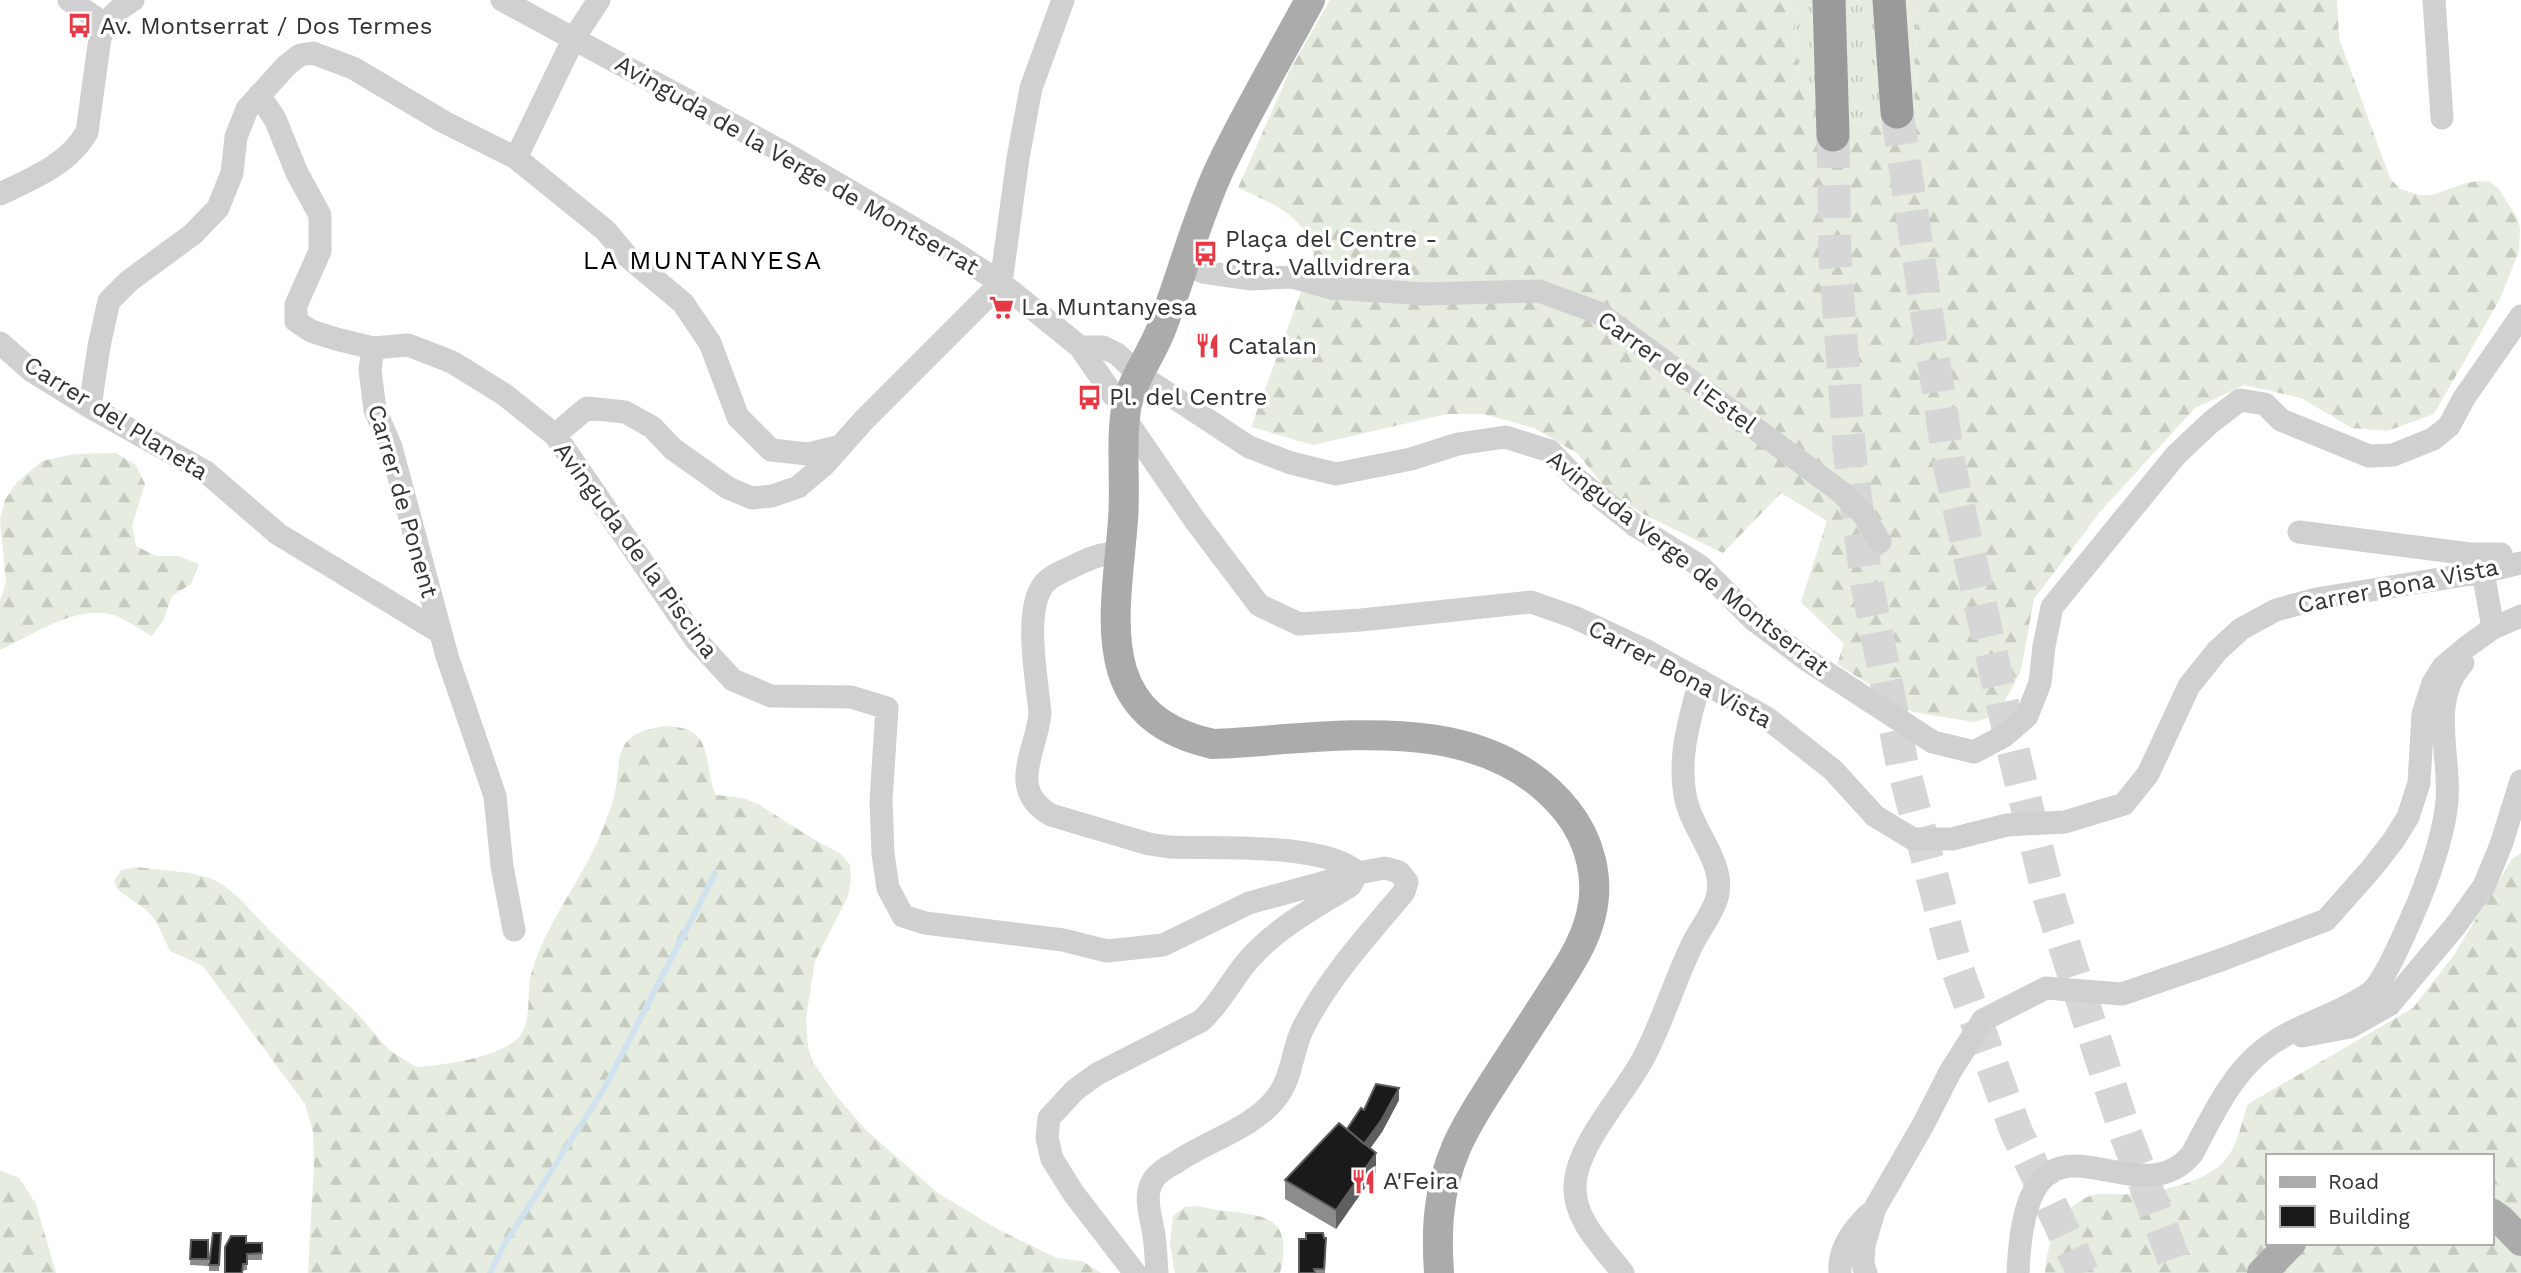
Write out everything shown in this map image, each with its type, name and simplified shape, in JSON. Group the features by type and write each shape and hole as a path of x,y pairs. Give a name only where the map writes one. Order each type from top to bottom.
{"highway":[{"path":"1829,0 1833,135"},
{"path":"1889,0 1897,112"}],"main road":[{"path":"1310,0 1220,169 1156,343 1140,375 1127,412 1123,520 1114,631 1119,664 1141,704 1163,725 1185,738 1213,744 1413,735 1459,743 1496,756 1540,784 1563,806 1586,841 1593,867 1595,891 1591,915 1571,963 1477,1108 1456,1146 1445,1179 1438,1215 1439,1273"},
{"path":"2493,1214 2521,1241"},
{"path":"2262,1273 2289,1245"}],"street":[{"path":"69,0 105,24"},
{"path":"0,194 67,158 80,145 87,132 100,38 105,24 113,14 133,0"},
{"name":"Avinguda de la Verge de Montserrat","path":"502,0 870,202 949,249 1001,283 1080,347"},
{"path":"516,158 575,38 599,0"},
{"path":"555,435 587,408 625,412 652,427 673,449 728,488 752,498 772,496 798,487 824,465 864,420 1001,283 1018,158 1031,88 1063,0"},
{"path":"2434,0 2442,118"},
{"path":"90,407 109,300 129,281 193,234 218,208 232,173 236,137 247,108 287,65 300,55 313,53 353,68 444,122 516,158 605,230 628,257 683,303 710,343 738,417 771,450 808,454 841,446"},
{"path":"259,95 275,119 297,173 320,215 320,251 296,305 296,321 324,335 373,348"},
{"name":"Carrer de l'Estel","path":"1185,264 1203,272 1251,279 1292,277 1331,288 1425,294 1539,291 1600,313 1841,492 1864,514 1880,542"},
{"name":"Avinguda Verge de Montserrat","path":"1080,347 1103,347 1126,361 1140,375 1249,447 1291,463 1336,474 1410,459 1458,444 1505,437 1550,451 1577,479 1636,526 1700,566 1754,620 1807,660 1933,741 1974,752 2004,736 2027,716 2040,683 2044,646 2053,607 2176,455 2211,422 2240,400 2265,404 2281,420 2369,456 2393,455 2433,439 2449,426 2470,389 2521,316"},
{"name":"Carrer del Planeta","path":"0,343 32,371 206,472 278,534 441,633"},
{"name":"Avinguda de la Piscina","path":"373,348 408,345 452,362 505,395 555,435 696,640 733,680 771,696 851,697 887,708 881,801 883,853 888,888 904,916 925,923 1063,940 1107,951 1163,944 1249,903 1357,873"},
{"name":"Carrer Bona Vista","path":"1080,347 1127,412 1195,519 1259,605 1299,624 1531,602 1574,617 1647,651 1767,718 1833,770 1875,816 1913,839 1952,839 2007,825 2065,822 2124,804 2148,774 2189,686 2217,650 2241,629 2276,610 2316,599 2506,561"},
{"name":"Carrer de Ponent","path":"373,348 370,370 375,410 391,446 441,633 495,796 502,866 514,930"},
{"path":"2018,1273 2019,1237 2025,1212 2034,1189 2045,1176 2063,1165 2138,1175 2170,1171 2184,1164 2245,1066 2276,1041 2373,990 2391,962 2427,881 2442,832 2447,799 2443,708 2449,686 2459,667 2493,628 2506,561 2299,532"},
{"path":"1119,553 1103,553 1084,561 1046,581 1037,595 1032,613 1040,713 1027,772 1027,788 1031,798 1039,808 1051,815 1150,844 1304,853 1329,857 1349,865 1357,873"},
{"path":"1866,1273 1864,1245 1875,1208 1950,1072 1983,1020 2046,988 2122,994 2326,920 2393,842 2408,817 2419,783 2423,714 2433,683 2443,667 2493,628 2521,616"},
{"path":"1623,1273 1583,1220 1575,1188 1577,1170 1589,1144 1644,1058 1692,946 1717,898 1719,877 1713,857 1692,823 1685,796 1682,765 1685,735 1700,680"},
{"path":"2276,1041 2350,1027 2389,1005 2456,925 2484,886 2501,845 2521,781"},
{"path":"1157,1273 1155,1237 1149,1206 1153,1181 1162,1171 1240,1126 1276,1098 1285,1084 1294,1048 1336,973 1404,892 1407,882 1399,872 1385,868 1357,873"},
{"path":"1135,1273 1074,1194 1052,1159 1047,1138 1049,1118 1075,1090 1097,1074 1201,1021 1214,1009 1250,958 1300,916 1350,886 1357,873"},
{"path":"1840,1273 1839,1259 1844,1247 1855,1228 1875,1208"}],"green space":[{"path":"1330,0 1791,0 1801,91 1809,111 1823,128 1843,122 1865,121 1885,129 1907,125 1915,105 1917,0 2337,0 2339,38 2390,178 2400,189 2420,195 2432,195 2466,183 2490,182 2499,189 2516,216 2520,228 2519,251 2500,299 2434,414 2387,431 2352,428 2301,398 2244,385 2195,408 2100,512 2034,599 2021,670 1998,715 1974,722 1913,712 1837,664 1844,644 1801,602 1827,521 1781,493 1723,553 1643,514 1607,490 1578,454 1534,428 1483,414 1447,414 1313,445 1251,427 1314,257 1310,242 1296,220 1286,212 1238,188 1290,70"},
{"path":"1791,0 1917,0 1915,105 1907,125 1885,129 1865,121 1843,122 1823,128 1809,111 1801,91"},
{"path":"116,453 136,465 145,484 132,525 136,546 156,556 178,556 199,564 191,584 172,596 164,619 152,636 113,615 85,614 40,629 0,650 0,601 6,582 0,520 5,500 17,482 42,461 74,454"},
{"path":"663,726 692,732 700,739 705,748 716,795 743,798 758,804 841,854 850,865 848,896 815,961 806,1018 808,1048 813,1062 837,1097 867,1131 938,1193 999,1230 1057,1258 1082,1261 1101,1273 308,1273 314,1163 313,1132 305,1104 203,966 170,951 156,921 145,909 118,890 114,881 121,870 136,867 190,873 210,878 223,885 357,1013 389,1050 416,1067 470,1059 509,1045 523,1031 528,1015 530,979 539,951 600,836 614,798 622,749 628,740 637,734"},
{"path":"2521,853 2521,1273 2045,1273 2052,1238 2058,1226 2064,1216 2082,1199 2098,1194 2131,1194 2165,1189 2188,1183 2209,1173 2229,1154 2248,1104 2413,1008 2454,955 2512,859"},
{"path":"0,1170 19,1178 36,1204 56,1273 0,1273"},
{"path":"1199,1206 1263,1217 1274,1224 1281,1234 1283,1250 1280,1273 1175,1273 1170,1244 1173,1216 1185,1207"}],"building":[{"path":"1376,1084 1399,1088 1364,1144 1347,1129 1361,1108 1364,1110"},
{"path":"1339,1123 1376,1153 1336,1210 1285,1180"},
{"path":"213,1233 221,1233 219,1265 209,1265"},
{"path":"1306,1233 1323,1233 1326,1238 1324,1269 1314,1269 1315,1273 1299,1273 1299,1239 1306,1239"},
{"path":"231,1236 246,1236 246,1243 262,1243 262,1253 247,1254 247,1264 243,1264 242,1273 225,1273 225,1247"},
{"path":"191,1240 208,1240 208,1259 190,1259"}],"waterway":[{"path":"490,1273 504,1245 605,1087 715,874"}],"tunnel":[{"path":"1897,112 1949,464 2012,746 2050,901 2126,1135 2179,1273"},
{"path":"1833,135 1835,259 1850,457 1867,584 1902,763 1955,963 2016,1131 2083,1273"}],"place":[{"name":"Av. Montserrat / Dos Termes","path":"80,26"},
{"name":"Plaça del Centre - Ctra. Vallvidrera","path":"1205,253"},
{"name":"La Muntanyesa","path":"1001,307"},
{"name":"Catalan","path":"1208,346"},
{"name":"Pl. del Centre","path":"1089,397"},
{"name":"A'Feira","path":"1363,1181"}],"district":[{"name":"LA MUNTANYESA","path":"703,260"}]}
